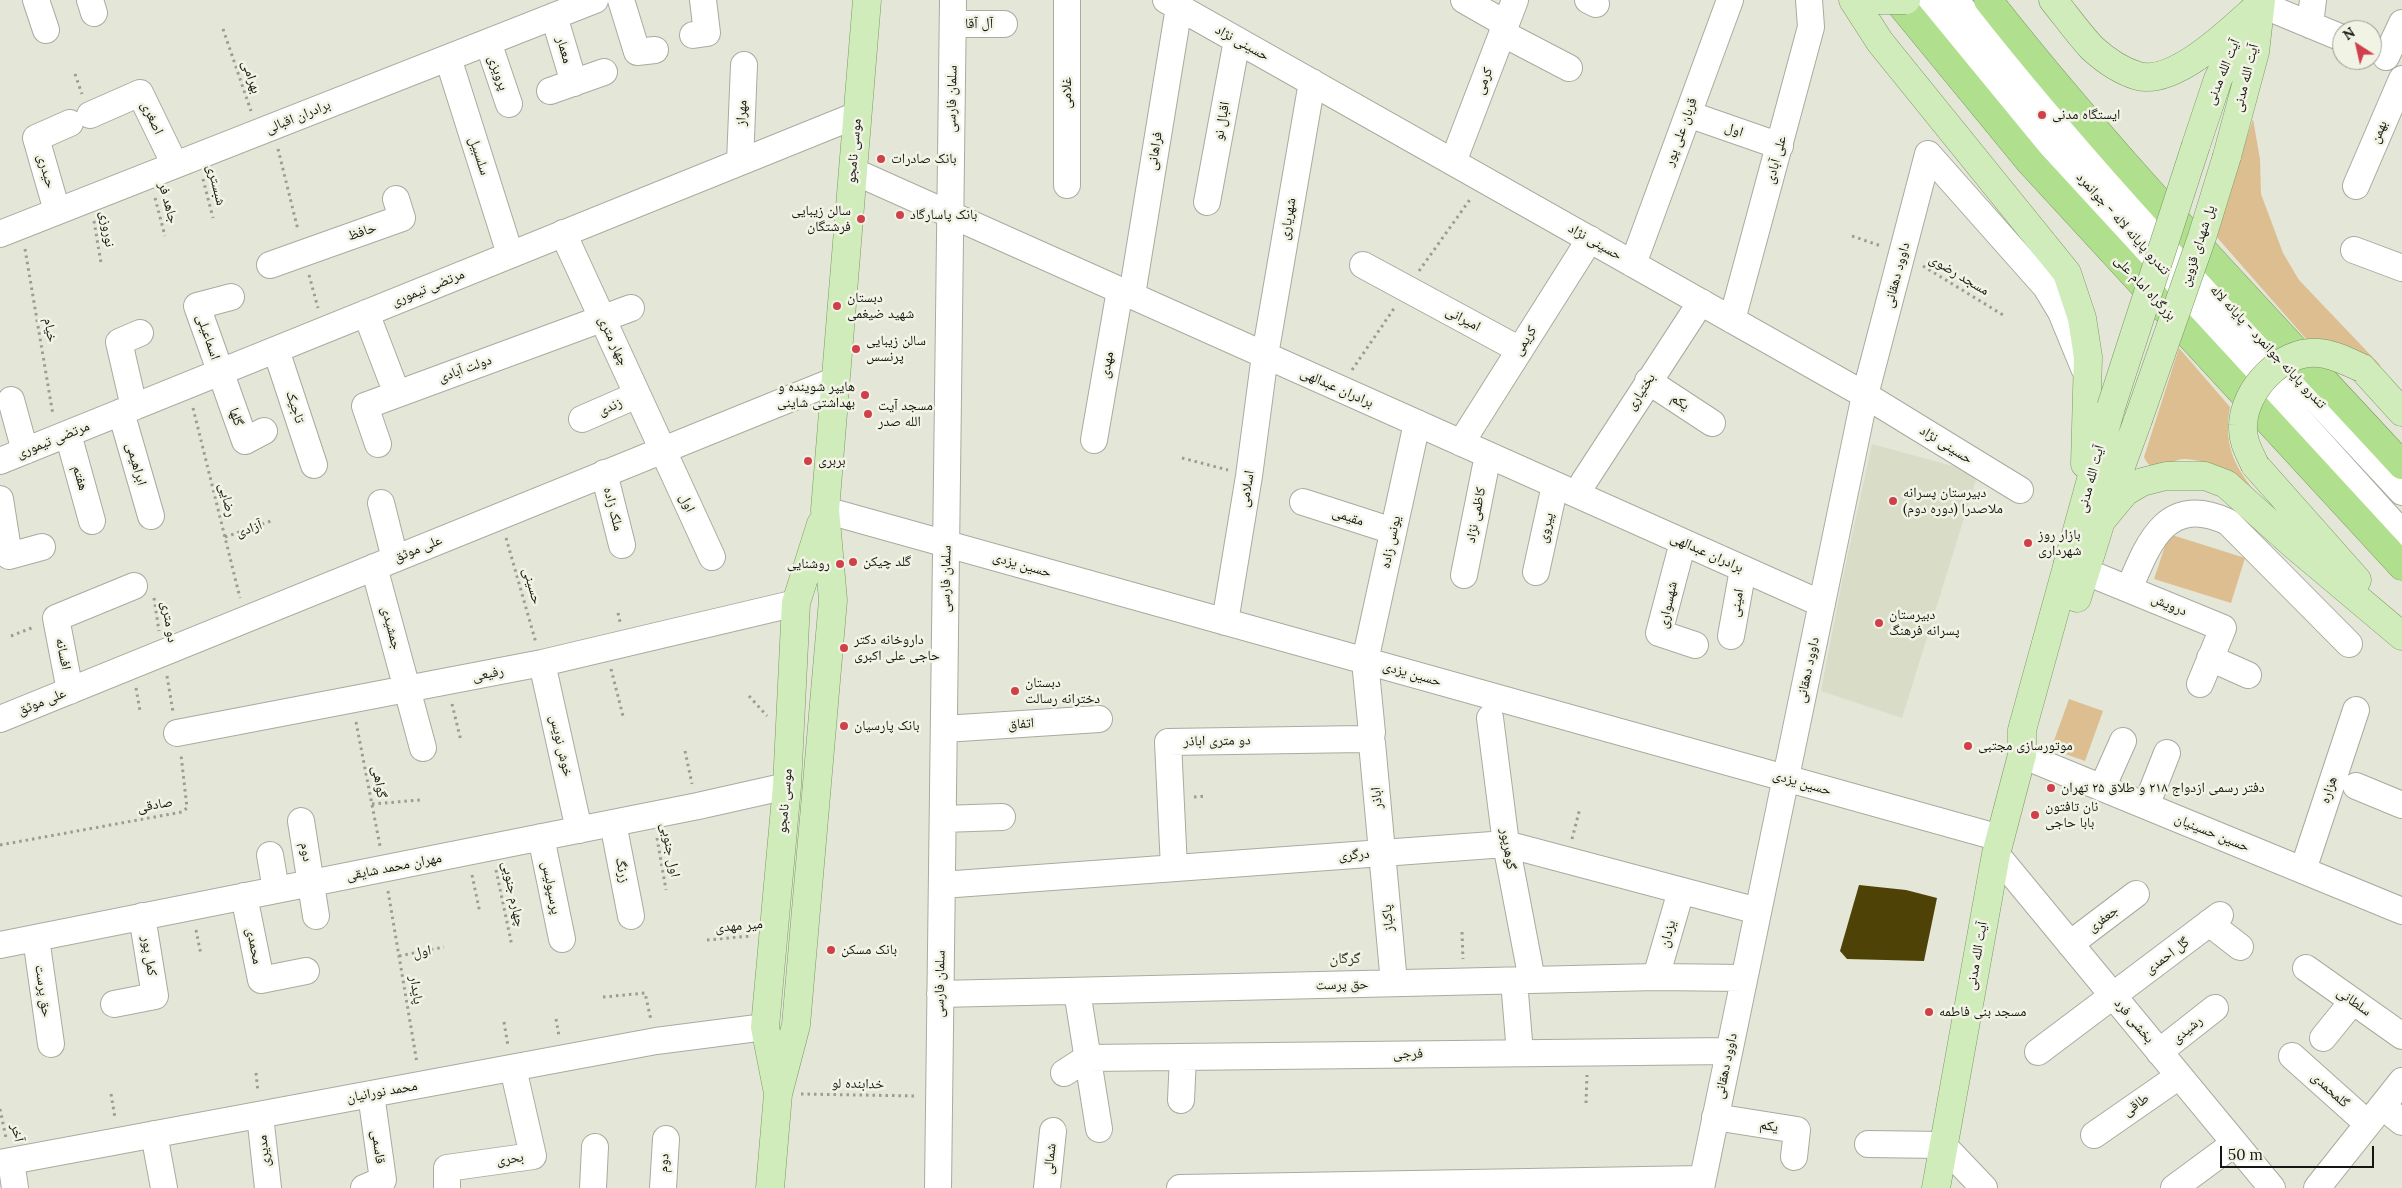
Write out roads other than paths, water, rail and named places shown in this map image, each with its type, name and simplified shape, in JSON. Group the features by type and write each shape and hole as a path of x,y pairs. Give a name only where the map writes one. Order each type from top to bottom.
{"highway":[{"name":"بزرگراه امام علی","path":"1897,0 2030,162 2402,566"},
{"path":"1988,0 2035,60 2201,247 2402,466"}],"main road":[{"name":"موسی نامجو","path":"770,1188 778,1094 796,1025 833,600 825,510 867,0"},
{"path":"1853,0 1880,42 2067,273 2082,318 2088,357 2091,518"},
{"path":"1878,0 1906,0"},
{"path":"2053,0 2093,48 2116,66 2139,76 2161,75 2190,62 2215,44 2260,2"},
{"name":"آیت‌ الله مدنی","path":"2111,407 2218,79 2239,32 2260,2"},
{"name":"آیت الله مدنی","path":"2227,156 2255,52 2260,2"},
{"name":"پل شهدای قزوین","path":"2138,420 2202,237 2227,156"},
{"path":"2402,412 2362,368 2337,357 2317,353 2296,357 2276,368 2261,381 2252,392 2244,413 2242,427 2244,443 2255,465 2402,630"},
{"name":"آیت الله مدنی","path":"1936,1188 1998,846 2022,755 2039,738 2076,568 2091,518 2111,407"},
{"name":"آیت الله مدنی","path":"2091,518 2138,420"},
{"path":"2091,518 2125,492 2142,482 2166,476 2205,476 2226,484 2295,546 2402,636"},
{"name":"موسی نامجو","path":"778,1094 765,1027 787,786 796,603 825,510"},
{"path":"787,786 816,789"}],"street":[{"path":"36,0 46,30"},
{"name":"برادران اقبالی","path":"10,230 595,0"},
{"path":"621,0 637,52 655,50"},
{"path":"693,35 707,33 704,0"},
{"name":"غلامی","path":"1067,0 1067,185"},
{"path":"1464,0 1504,29 1569,68"},
{"name":"کرمی","path":"1452,162 1515,0"},
{"name":"قربان علی پور","path":"1632,264 1730,0"},
{"name":"علی آبادی","path":"1732,320 1811,27 1808,0"},
{"name":"تندرو پایانه لاله - جوانمرد","path":"1929,0 2037,130 2402,533"},
{"name":"تندرو پایانه جوانمرد - پایانه لاله","path":"1955,0 2072,137 2402,492"},
{"path":"2260,2 2312,12 2332,29"},
{"name":"حسینی نژاد","path":"1172,4 1865,395 2020,490"},
{"name":"فراهانی","path":"1126,293 1172,4"},
{"name":"آل آقا","path":"953,12 1004,24"},
{"name":"سلمان فارسی","path":"938,1188 953,12"},
{"name":"معمار","path":"554,16 562,87 604,72"},
{"path":"2387,57 2402,23"},
{"name":"اقبال نو","path":"1207,202 1237,40"},
{"name":"پرویزی","path":"488,42 509,104"},
{"name":"سلسبیل","path":"448,58 510,254"},
{"name":"مهراز","path":"740,162 744,65"},
{"name":"بهمن","path":"2356,186 2402,78"},
{"name":"شهریاری","path":"1265,355 1312,82"},
{"name":"اصغری","path":"80,119 140,93 186,161"},
{"name":"اول","path":"1688,114 1780,146"},
{"name":"مرتضی تیموری","path":"0,461 857,115"},
{"name":"حیدری","path":"57,211 36,138 80,119"},
{"name":"داوود دهقانی","path":"1702,1184 1865,395 1928,154 2046,287 2061,312 2087,375"},
{"name":"برادران عبدالهی","path":"853,171 1822,604"},
{"name":"حافظ","path":"270,265 402,218 396,199"},
{"name":"چهار متری","path":"564,233 662,450"},
{"name":"کریمی","path":"1461,443 1590,240"},
{"path":"2354,250 2402,268"},
{"name":"امیرانی","path":"1363,265 1520,350"},
{"name":"مهدی","path":"1094,440 1126,293"},
{"name":"اسماعیلی","path":"220,372 197,306 230,297"},
{"name":"بختیاری","path":"1583,483 1701,302"},
{"name":"دولت آبادی","path":"378,444 365,406 631,308"},
{"path":"366,313 396,394"},
{"name":"ابراهیمی","path":"140,333 119,342 128,409 151,516"},
{"name":"تاجیک","path":"276,350 314,465"},
{"name":"اسلامی","path":"1225,622 1249,476 1265,355"},
{"name":"گلها","path":"220,372 245,441 264,432"},
{"name":"علی موثق","path":"0,719 836,380"},
{"name":"یکم","path":"1648,381 1712,422"},
{"name":"زندی","path":"582,419 637,395"},
{"path":"11,400 25,451"},
{"name":"یونس زاده","path":"1365,661 1417,423"},
{"name":"هفتم","path":"62,436 92,521"},
{"name":"اول","path":"662,450 712,557"},
{"name":"کاظمی نژاد","path":"1464,575 1488,455"},
{"name":"ملک زاده","path":"604,473 622,545"},
{"name":"پیروی","path":"1536,572 1555,485"},
{"path":"0,499 9,556 42,547"},
{"name":"مقیمی","path":"1303,502 1393,532"},
{"name":"جمشیدی","path":"382,503 385,563 407,689 423,748"},
{"name":"حسین یزدی","path":"825,510 1786,778 1998,846"},
{"path":"2129,589 2147,548 2165,524 2178,516 2194,512 2212,515 2228,522 2350,644"},
{"name":"شهسواری","path":"1683,542 1659,633 1695,645"},
{"name":"درویش","path":"2076,568 2223,628 2200,684"},
{"name":"امینی","path":"1731,636 1743,569"},
{"name":"افسانه","path":"70,691 56,618 144,591"},
{"name":"رفیعی","path":"177,732 542,663 796,603"},
{"path":"2210,658 2248,675"},
{"name":"اباذر","path":"1365,661 1369,738 1382,853"},
{"name":"خوش نویس","path":"542,663 579,830"},
{"name":"هزاره","path":"2303,870 2356,710"},
{"name":"گوهرپور","path":"1490,718 1523,980 1520,1053"},
{"name":"اتفاق","path":"944,729 1099,719"},
{"name":"دو متری اباذر","path":"1174,868 1168,742 1369,738"},
{"path":"2102,788 2123,742"},
{"path":"2146,806 2167,753"},
{"name":"حسین حسینیان","path":"2022,755 2402,911"},
{"name":"مهران محمد شایقی","path":"0,945 698,806 787,786"},
{"path":"2356,786 2402,805"},
{"path":"943,819 1002,817"},
{"name":"دوم","path":"301,821 316,916"},
{"name":"زرنگ","path":"613,823 631,916"},
{"name":"پرسپولیس","path":"541,837 562,939"},
{"name":"درگری","path":"942,885 1506,844 1758,911"},
{"name":"بخشی فرد","path":"1998,846 2070,944 2272,1188"},
{"name":"پاکباز","path":"1382,853 1394,983"},
{"path":"270,855 276,890"},
{"name":"یزدان","path":"1656,977 1681,890"},
{"name":"جعفری","path":"2070,944 2136,894"},
{"name":"محمدی","path":"244,896 261,980 306,971"},
{"name":"کمل پور","path":"114,1004 155,996 142,916"},
{"name":"گل احمدی","path":"2038,1052 2215,919 2240,947"},
{"name":"حق پرست","path":"36,938 51,1044"},
{"name":"سلطانی","path":"2306,968 2402,1036"},
{"name":"حق پرست","path":"940,994 1656,977 1744,978"},
{"path":"1077,991 1099,1129"},
{"path":"2323,1038 2353,1001"},
{"name":"رشیدی","path":"2160,1052 2214,1008"},
{"name":"محمد نورانیان","path":"6,1162 656,1041 765,1027"},
{"name":"فرجی","path":"1087,1058 1729,1051"},
{"name":"گلمحمدی","path":"2292,1056 2375,1115 2402,1122"},
{"path":"1181,1100 1183,1057"},
{"path":"1064,1073 1087,1058"},
{"name":"بحری","path":"448,1188 447,1168 533,1156 513,1068"},
{"name":"طاقی","path":"2094,1135 2179,1076"},
{"path":"2317,1188 2402,1081"},
{"name":"قاسمی","path":"364,1188 383,1180 371,1094"},
{"name":"مدیری","path":"260,1115 268,1188"},
{"name":"یکم","path":"1715,1117 1797,1130 1794,1156"},
{"name":"شمالی","path":"1047,1188 1053,1131"},
{"path":"154,1134 164,1188"},
{"name":"دوم","path":"663,1188 666,1139"},
{"path":"1868,1144 1943,1144 1984,1188"},
{"path":"2174,1188 2235,1144"},
{"path":"593,1188 595,1147"},
{"path":"6,1162 16,1188"},
{"path":"1180,1188 1702,1184"}],"place":[{"name":"ایستگاه مدنی","path":"2042,115"},
{"name":"بانک صادرات","path":"881,159"},
{"name":"بانک پاسارگاد","path":"900,215"},
{"name":"سالن زیبایی فرشتگان","path":"861,219"},
{"name":"دبستان شهید ضیغمی","path":"837,306"},
{"name":"سالن زيبايى پرنسس","path":"856,349"},
{"name":"هایپر شوینده و بهداشتی شاینی","path":"865,395"},
{"name":"مسجد آیت الله صدر","path":"868,414"},
{"name":"بربری","path":"808,461"},
{"name":"دبيرستان پسرانه ملاصدرا (دوره دوم)","path":"1893,501"},
{"name":"بازار روز شهرداری","path":"2028,543"},
{"name":"گلد چیکن","path":"853,562"},
{"name":"روشنایی","path":"840,564"},
{"name":"دبیرستان پسرانه فرهنگ","path":"1879,623"},
{"name":"داروخانه دکتر حاجی علی اکبری","path":"844,648"},
{"name":"دبستان دخترانه رسالت","path":"1015,691"},
{"name":"بانک پارسیان","path":"844,726"},
{"name":"موتورسازی مجتبی","path":"1968,746"},
{"name":"دفتر رسمی ازدواج ۲۱۸ و طلاق ۲۵ تهران","path":"2051,788"},
{"name":"نان تافتون بابا حاجی","path":"2035,815"},
{"name":"بانک مسکن","path":"831,950"},
{"name":"مسجد بنی فاطمه","path":"1929,1012"}],"district":[{"name":"گرگان","path":"1345,959"}]}
